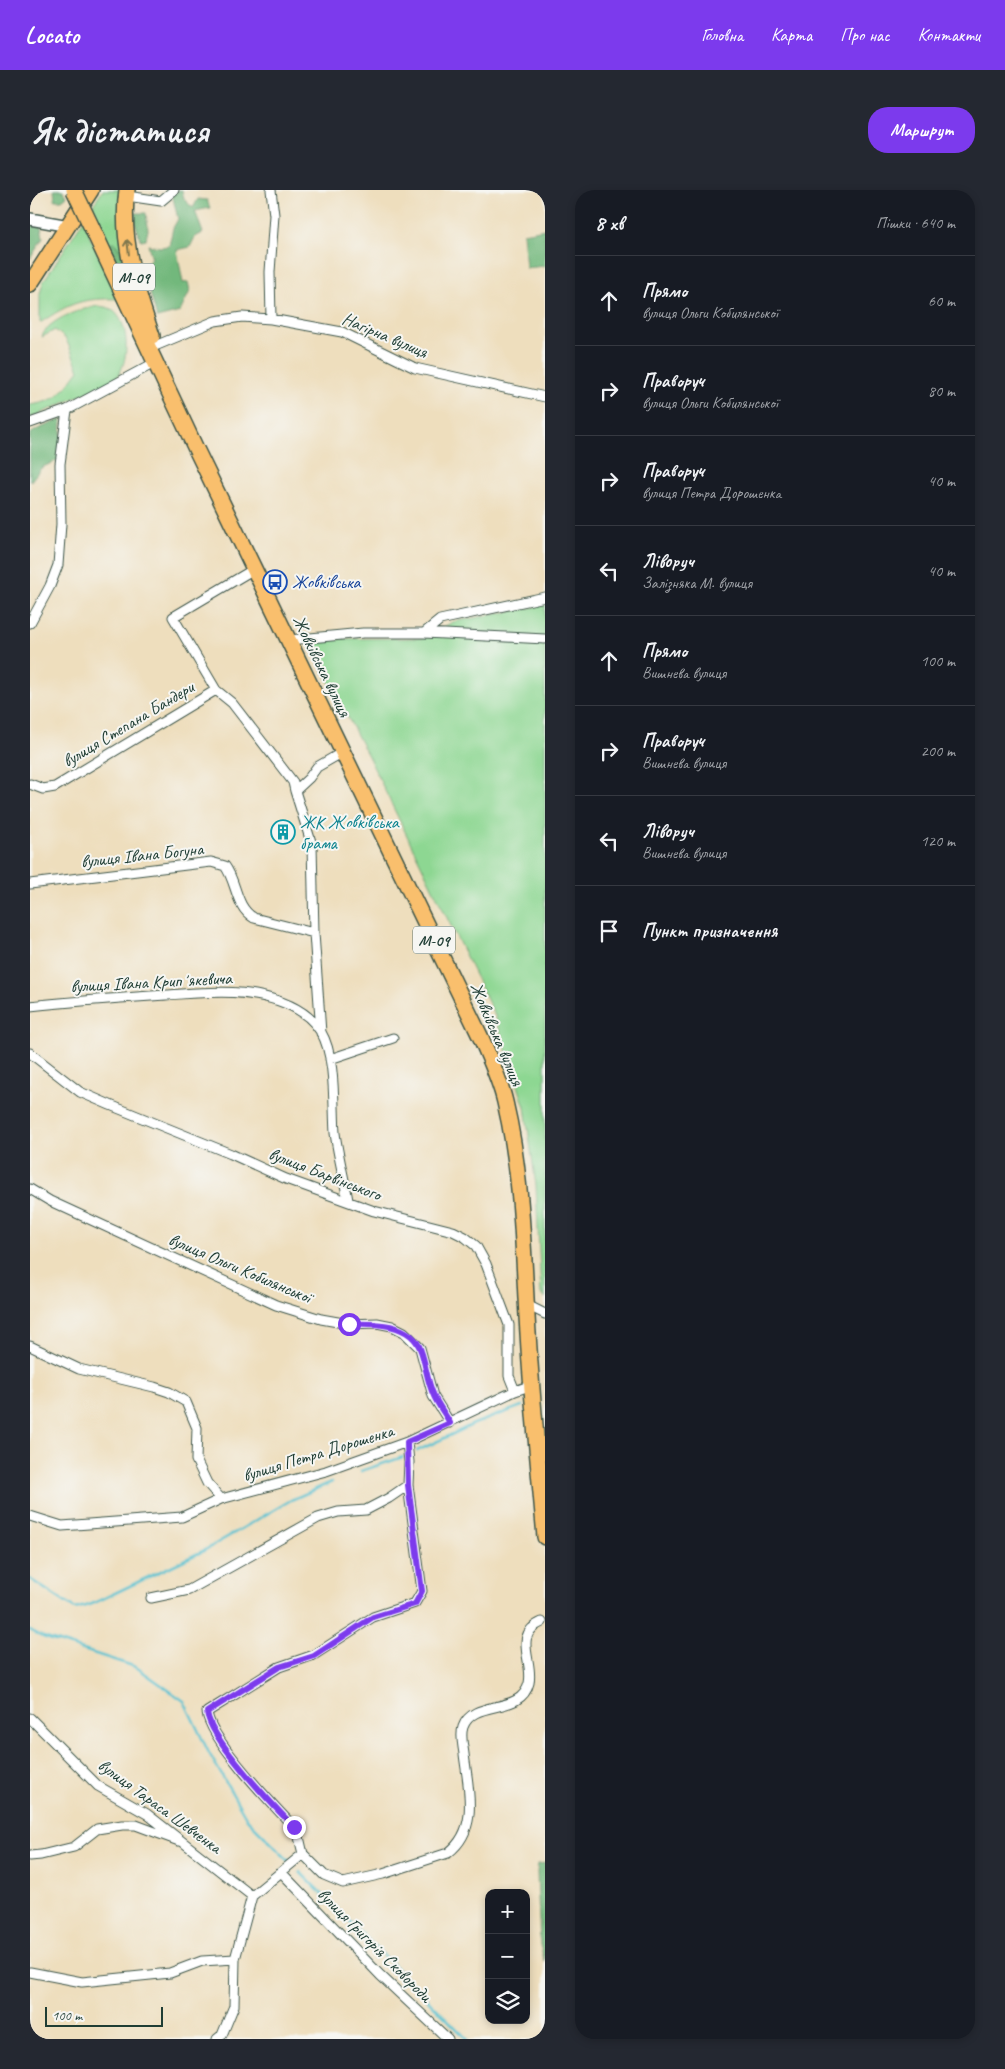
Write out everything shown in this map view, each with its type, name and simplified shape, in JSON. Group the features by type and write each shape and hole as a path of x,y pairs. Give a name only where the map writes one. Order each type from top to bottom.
{"highway":[{"name":"М-09","path":"74,190 254,568"},
{"path":"30,284 91,190"},
{"name":"М-09","path":"127,193 126,227 128,252 136,289 155,346 156,362"},
{"name":"Жовківська вулиця","path":"254,568 481,1038 498,1078 516,1157 532,1385"},
{"name":"М-09","path":"532,1385 545,1537"}],"street":[{"path":"127,193 161,201 174,190"},
{"path":"270,319 270,272 274,215 271,190"},
{"path":"30,219 69,226"},
{"name":"Нагірна вулиця","path":"155,346 215,321 242,317 270,319 342,332 415,368 545,397"},
{"path":"30,423 67,410 156,362"},
{"path":"30,623 50,586 58,565 60,549 60,464 67,410"},
{"name":"вулиця Степана Бандери","path":"30,784 43,789 55,787 216,690 174,616 254,568"},
{"path":"424,634 440,620 545,597"},
{"path":"289,640 363,633 545,639"},
{"path":"216,690 232,703 293,782 312,845 314,933"},
{"path":"295,791 309,778 317,767 343,752"},
{"name":"вулиця Івана Богуна","path":"30,884 211,862 225,866 231,873 241,904 246,913 254,918 314,933"},
{"name":"вулиця Івана Крипʼякевича","path":"314,933 321,1033 330,1059 336,1136 348,1200"},
{"name":"вулиця Івана Крипʼякевича","path":"30,1006 193,993 239,993 263,996 298,1010 311,1019 321,1033"},
{"path":"330,1059 393,1038"},
{"name":"вулиця Барвінського","path":"30,1053 80,1092 286,1178 374,1211 453,1231 476,1246 486,1264 509,1325 509,1376 515,1391"},
{"name":"вулиця Ольги Кобилянської","path":"30,1189 50,1201 276,1305 321,1319 349,1324 377,1323 392,1326 404,1332 420,1348 433,1396 450,1423"},
{"path":"527,1305 545,1314"},
{"path":"30,1346 79,1369 154,1386 186,1402 197,1428 196,1460 207,1483 221,1498"},
{"name":"вулиця Петра Дорошенка","path":"30,1516 62,1526 182,1517 221,1498 326,1471 407,1442 515,1391 532,1385"},
{"path":"407,1442 408,1485 422,1582 422,1591 415,1604 373,1617 314,1656 279,1667 207,1712 212,1728 239,1767 294,1827 300,1837 303,1854 324,1875 343,1883 356,1881 448,1853 458,1844 470,1818 470,1799 462,1736 464,1726 474,1713 515,1701 524,1693 529,1678 527,1636 532,1627 542,1622"},
{"path":"151,1598 189,1590 318,1518 338,1512 366,1510 408,1485"},
{"name":"вулиця Тараса Шевченка","path":"30,1718 98,1786 147,1814 252,1896"},
{"path":"30,1856 74,1847 97,1829 122,1825 136,1825 188,1845"},
{"path":"217,2039 222,2035 234,2006 235,1959 252,1896 303,1854"},
{"name":"вулиця Григорія Сковороди","path":"281,1872 380,1975 448,2039"},
{"path":"30,1972 82,1982 170,1973 202,1961 235,1959"}],"green space":[{"path":"54,190 63,190 67,196 62,200 55,200"},
{"path":"103,190 123,190 138,313 98,222 89,235 120,299 96,299 78,303 60,310 40,323 40,294 43,282"},
{"path":"182,190 184,199 193,208 198,199 207,200 210,208 195,211 203,233 195,237 190,247 177,250 183,283 188,282 190,291 180,312 157,318 147,282 147,262 152,258 148,245 169,246 173,228 178,219 172,194"},
{"path":"135,213 146,213 148,230 146,239 141,240 135,223"},
{"path":"30,225 41,227 43,238 30,259"},
{"path":"545,229 545,266 526,268 523,233"},
{"path":"113,241 122,252 124,271 117,268 109,246"},
{"path":"99,306 111,309 118,315 122,323 125,333 126,353 120,373 115,380 30,418 30,405 54,398 79,370 66,339 55,330 42,337 45,331 66,316"},
{"path":"62,419 60,459 41,468 30,482 30,434"},
{"path":"545,605 545,1298 541,1294 536,1186 525,1107 495,1016 370,760 307,639 426,638 452,622"},
{"path":"545,1863 545,1962 540,1945 537,1872 538,1864"}],"waterway":[{"path":"417,1451 474,1424 522,1406"},
{"path":"361,1471 403,1457"},
{"path":"30,1579 75,1609 92,1604 205,1550 291,1500 332,1482"},
{"path":"30,1630 43,1637 136,1667 184,1701 209,1753 247,1819 290,1862"},
{"path":"300,1872 467,2039"}],"place":[{"name":"Жовківська","path":"275,582"},
{"name":"ЖК Жовківська брама","path":"283,832"}],"route":[{"path":"294,1827 239,1767 212,1728 207,1712 279,1667 314,1656 373,1617 415,1604 422,1591 408,1485 409,1462 407,1442 450,1423 433,1396 420,1348 413,1339 392,1326 377,1323 349,1324"}]}
